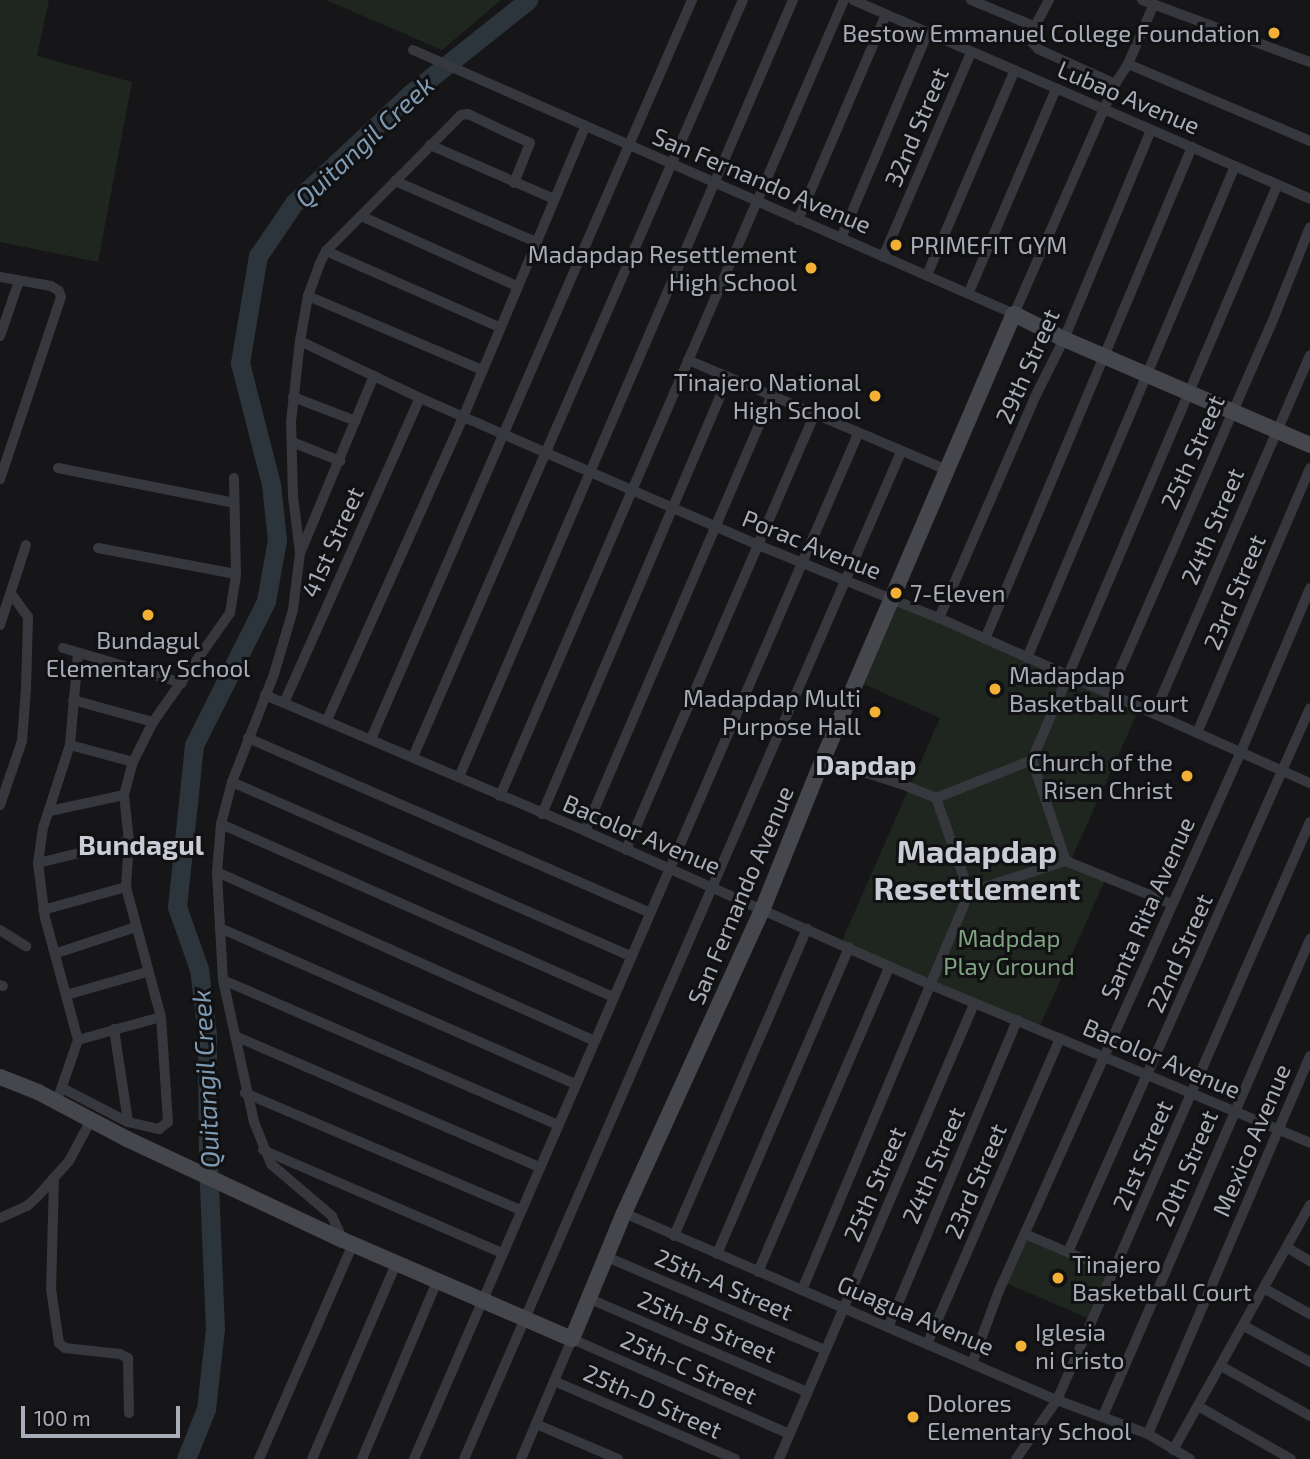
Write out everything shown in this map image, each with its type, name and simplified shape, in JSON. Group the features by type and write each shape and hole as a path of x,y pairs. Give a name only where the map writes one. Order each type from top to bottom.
{"main road":[{"name":"San Fernando Avenue","path":"572,1339 625,1213 762,908 1014,314 1064,339 1190,391 1310,445"},
{"path":"0,1077 58,1094 91,1120 164,1157 348,1242 572,1339"}],"street":[{"path":"371,739 692,0"},
{"path":"413,757 743,0"},
{"path":"459,777 793,0"},
{"path":"500,796 844,0"},
{"name":"Lubao Avenue","path":"853,0 1310,199"},
{"path":"971,0 1037,27"},
{"path":"1049,0 1033,43 1038,49 1115,84"},
{"path":"1142,0 1310,62"},
{"name":"San Fernando Avenue","path":"413,50 671,166 969,292 1014,314 1103,110 1128,64 1154,4"},
{"path":"798,220 886,15"},
{"path":"841,238 928,32"},
{"name":"32nd Street","path":"883,257 971,52"},
{"path":"1128,64 1310,141"},
{"path":"927,275 1015,70"},
{"path":"969,292 1056,89"},
{"path":"260,1459 348,1242 332,1216 278,1172 263,1150 246,1093 223,980 217,872 221,824 232,782 290,625 300,553 293,496 293,397 308,296 326,251 461,115 475,117 530,143 514,183"},
{"path":"327,720 464,415 585,127"},
{"name":"29th Street","path":"939,618 1037,393 1064,339 1151,131"},
{"path":"430,145 554,199"},
{"path":"985,639 1192,147"},
{"path":"1027,657 1235,166"},
{"path":"396,181 536,242"},
{"path":"1066,861 1032,760 1277,186"},
{"path":"361,216 517,286"},
{"name":"25th Street","path":"1110,694 1234,410 1310,227"},
{"path":"326,251 499,327"},
{"path":"0,277 51,286 59,291 61,297 0,479"},
{"path":"0,336 19,281"},
{"path":"308,296 482,370"},
{"name":"Porac Avenue","path":"300,341 420,398 506,433 758,545 939,618 1310,783"},
{"name":"24th Street","path":"1154,714 1310,356"},
{"path":"688,360 947,470"},
{"path":"300,553 374,376"},
{"path":"542,814 728,378"},
{"path":"585,831 718,527 771,396"},
{"path":"293,397 356,421"},
{"name":"41st Street","path":"284,704 420,398"},
{"path":"626,850 814,415"},
{"path":"414,1459 593,1040 858,434"},
{"path":"292,442 340,461"},
{"path":"464,1459 901,452"},
{"path":"58,468 234,503"},
{"name":"23rd Street","path":"1197,733 1310,468"},
{"path":"78,653 70,745 40,839 37,863 43,910 57,953 78,1040 58,1094 128,1122 159,1129 169,1122 161,1017 126,887 130,841 124,795 132,762 153,722 230,613 236,574 234,478"},
{"path":"0,625 26,545"},
{"path":"98,548 236,574"},
{"name":"Santa Rita Avenue","path":"973,1361 998,1293 1240,754 1310,588"},
{"path":"0,806 22,741 28,664 28,617 11,594"},
{"path":"63,648 182,683"},
{"name":"Bacolor Avenue","path":"265,695 762,908 931,985 1310,1143"},
{"path":"73,699 153,722"},
{"name":"22nd Street","path":"1068,1252 1149,1076 1310,708"},
{"path":"248,738 650,913"},
{"path":"70,745 132,762"},
{"path":"823,759 904,785 936,799 1032,760"},
{"path":"232,782 631,956"},
{"path":"50,811 124,795"},
{"path":"802,1290 969,892 936,799"},
{"name":"21st Street","path":"1016,1459 1057,1400 1310,822"},
{"path":"221,824 613,997"},
{"path":"37,863 130,841"},
{"path":"969,892 1066,861 1172,904"},
{"path":"217,872 593,1040"},
{"path":"43,910 126,887"},
{"path":"57,953 136,927"},
{"path":"220,928 576,1084"},
{"path":"674,1236 807,928"},
{"path":"0,929 26,946"},
{"name":"20th Street","path":"1104,1416 1310,939"},
{"path":"717,1254 849,947"},
{"path":"758,1272 890,966"},
{"path":"66,995 147,972"},
{"path":"223,980 558,1125"},
{"name":"25th Street","path":"779,1459 974,1003"},
{"path":"78,1040 161,1017"},
{"name":"24th Street","path":"889,1325 1017,1020"},
{"path":"114,1029 128,1122"},
{"path":"234,1036 539,1167"},
{"name":"23rd Street","path":"928,1342 1060,1038"},
{"name":"Mexico Avenue","path":"1148,1434 1310,1056"},
{"path":"246,1093 520,1210"},
{"path":"0,1218 27,1206 54,1178 74,1154 91,1120"},
{"path":"263,1150 502,1254"},
{"path":"54,1178 51,1289 59,1343 65,1348 120,1354 128,1358 129,1413"},
{"path":"1173,1450 1310,1205"},
{"name":"Guagua Avenue","path":"625,1213 758,1272 973,1361 1057,1400 1148,1434 1190,1459"},
{"path":"1025,1234 1114,1272"},
{"path":"1287,1248 1310,1261"},
{"name":"25th-A Street","path":"607,1257 825,1350"},
{"path":"312,1459 397,1262"},
{"path":"362,1459 438,1279"},
{"path":"1265,1289 1310,1314"},
{"name":"25th-B Street","path":"590,1299 807,1392"},
{"path":"1244,1326 1310,1362"},
{"name":"San Fernando Avenue","path":"520,1459 572,1339"},
{"name":"25th-C Street","path":"572,1339 789,1434"},
{"path":"1222,1366 1310,1416"},
{"name":"25th-D Street","path":"554,1381 735,1459"},
{"path":"1198,1406 1291,1459"},
{"path":"536,1424 618,1459"}],"green space":[{"path":"0,0 49,0 37,56 132,82 98,262 0,242"},
{"path":"326,0 501,0 442,50"},
{"name":"Madpdap Play Ground","path":"895,602 1139,709 1070,862 1106,878 1038,1030 841,943 940,718 859,682"},
{"name":"Tinajero Basketball Court","path":"1025,1238 1109,1274 1090,1319 1006,1283"}],"waterway":[{"name":"Quitangil Creek","path":"186,1459 206,1409 215,1329 208,1161 207,1034 199,969 177,907 194,745 266,601 277,540 271,484 240,363 258,256 294,203 410,94 528,0"}],"place":[{"name":"Bestow Emmanuel College Foundation","path":"1274,33"},
{"name":"PRIMEFIT GYM","path":"896,245"},
{"name":"Madapdap Resettlement High School","path":"811,268"},
{"name":"Tinajero National High School","path":"875,396"},
{"name":"7-Eleven","path":"896,593"},
{"name":"Bundagul Elementary School","path":"148,615"},
{"name":"Madapdap Basketball Court","path":"995,689"},
{"name":"Madapdap Multi Purpose Hall","path":"875,712"},
{"name":"Church of the Risen Christ","path":"1187,776"},
{"name":"Tinajero Basketball Court","path":"1058,1278"},
{"name":"Iglesia ni Cristo","path":"1021,1346"},
{"name":"Dolores Elementary School","path":"913,1417"}],"district":[{"name":"Dapdap","path":"866,764"},
{"name":"Bundagul","path":"141,844"},
{"name":"Madapdap Resettlement","path":"977,870"}]}
